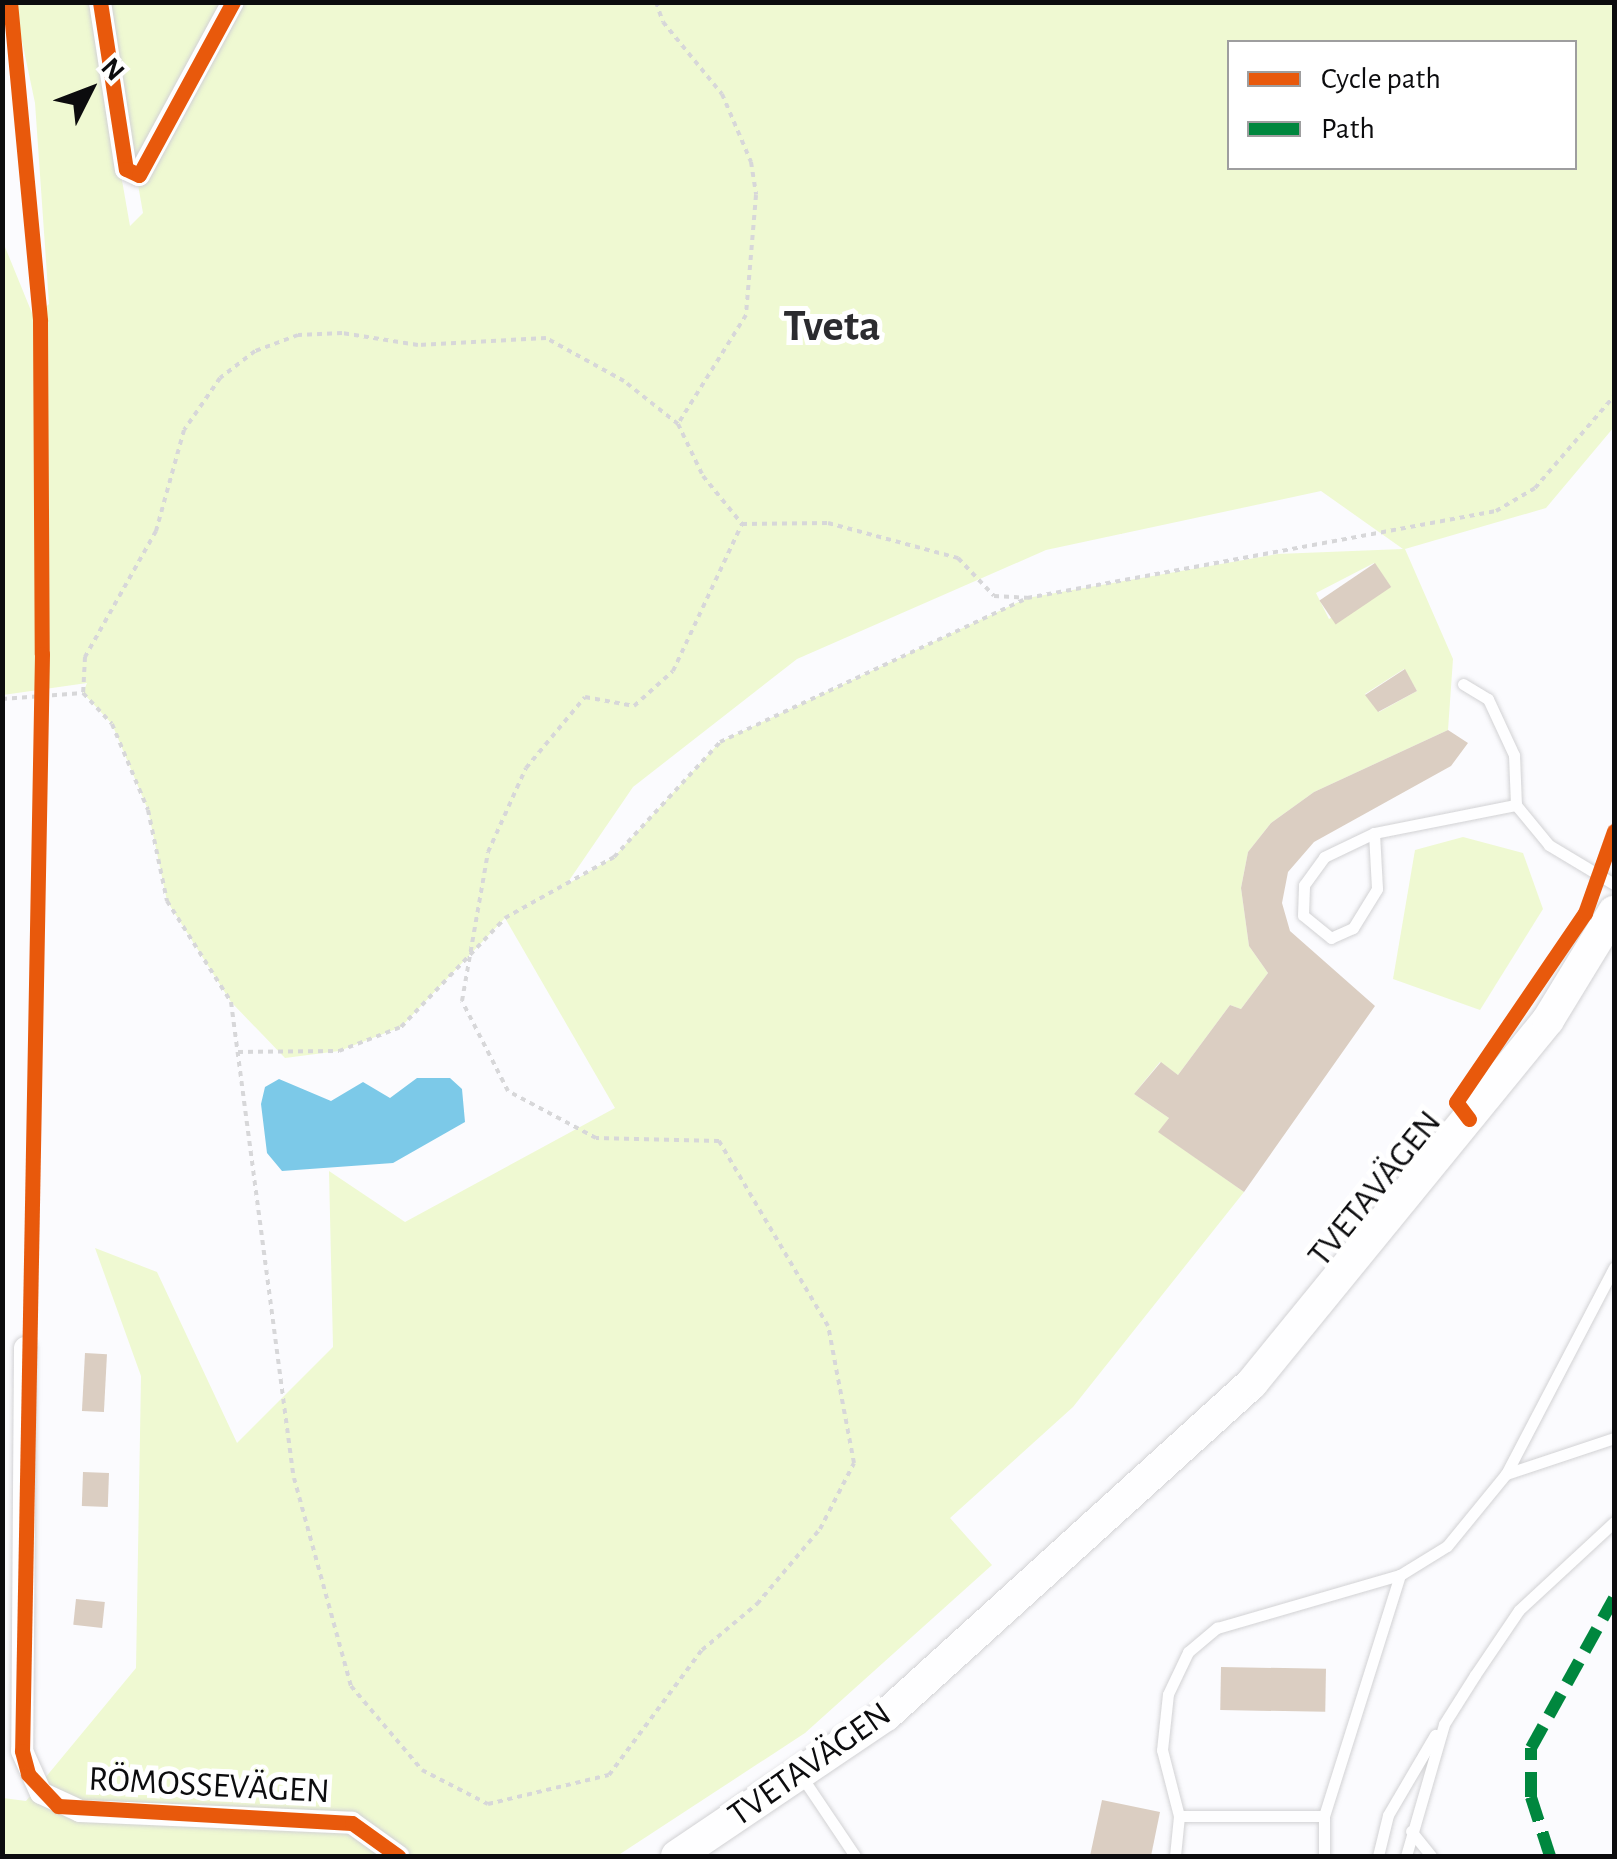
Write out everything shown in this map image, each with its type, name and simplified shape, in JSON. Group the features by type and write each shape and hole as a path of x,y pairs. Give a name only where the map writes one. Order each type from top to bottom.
{"main road":[{"name":"TVETAVÄGEN","path":"678,1856 886,1715 1252,1384 1548,1020 1614,912"}],"street":[{"path":"100,2 126,169 139,175 233,2"},
{"name":"RÖMOSSEVÄGEN","path":"25,1348 22,1752 41,1793 80,1812 352,1823 398,1856"}],"lane":[{"path":"1462,684 1488,700 1514,755 1516,805 1549,845 1614,884"},
{"path":"1374,834 1377,889 1353,928 1331,938 1303,916 1304,885 1324,857 1374,834 1516,805"},
{"path":"1175,1856 1179,1816 1162,1750 1168,1694 1188,1652 1217,1628 1400,1576 1447,1546 1506,1474 1614,1268"},
{"path":"1506,1474 1614,1438"},
{"path":"1378,1856 1413,1764 1519,1610 1614,1522"},
{"path":"1324,1856 1324,1816 1400,1576"},
{"path":"1406,1856 1444,1724"},
{"path":"800,1774 855,1856"},
{"path":"1179,1816 1324,1816"},
{"path":"1411,1831 1431,1856"}],"path":[{"path":"656,2 662,22 722,94 751,162 756,195 746,315 678,424"},
{"path":"83,692 94,630 156,531 184,430 220,378 255,352 312,334 418,345 546,338 624,381 678,424 702,476 742,524"},
{"path":"742,524 828,522 958,558 994,596 1027,598 1496,511 1534,488 1614,396"},
{"path":"83,692 112,724 148,810 166,902 231,1002 294,1478 351,1686 422,1770 488,1804 610,1775 702,1650 757,1604 820,1529 854,1463 828,1326 719,1140 596,1138 508,1090 462,1001 466,962 488,852 526,768 585,697 634,706 673,671 742,524"},
{"path":"238,1052 339,1051 401,1027 505,918 614,857 720,742 1027,598"},
{"path":"2,699 83,692"}],"green space":[{"path":"14,3 91,3 130,226 143,213 106,3 1614,3 1614,427 1546,508 1405,549 1453,659 1448,730 1314,792 1271,823 1248,852 1241,888 1249,946 1268,973 1241,1009 1230,1005 1178,1075 1160,1062 1134,1094 1169,1118 1159,1132 1244,1192 1073,1407 950,1518 992,1565 805,1733 617,1856 3,1856 3,1798 26,1801 136,1668 141,1376 95,1248 157,1272 237,1443 333,1347 329,1171 405,1222 615,1108 505,918 401,1027 339,1051 285,1058 231,1002 167,901 148,810 112,724 83,693 87,683 3,695 3,242 34,318 49,304 35,103","holes":["1321,491 1403,549 1277,554 1027,598 720,742 614,857 566,885 633,787 797,659 1046,550","1374,563 1391,587 1329,619 1316,593","1404,669 1417,691 1379,712 1365,694"]},
{"path":"1463,837 1523,853 1543,909 1480,1010 1393,979 1415,850"}],"water":[{"path":"417,1078 450,1078 462,1089 465,1122 393,1163 282,1171 267,1153 261,1104 265,1087 279,1079 331,1101 363,1082 390,1098"}],"building":[{"path":"1375,563 1391,587 1336,625 1319,600"},
{"path":"1405,669 1417,691 1378,712 1365,695"},
{"path":"1448,730 1468,743 1451,766 1314,842 1288,872 1282,903 1290,931 1375,1006 1244,1192 1158,1132 1169,1118 1134,1094 1161,1062 1178,1075 1230,1005 1241,1009 1268,973 1249,946 1241,888 1248,852 1271,823 1314,792"},
{"path":"85,1353 107,1354 104,1412 82,1411"},
{"path":"83,1472 109,1473 108,1507 82,1506"},
{"path":"76,1599 105,1602 102,1628 73,1625"},
{"path":"1221,1667 1326,1669 1325,1712 1220,1710"},
{"path":"1102,1800 1160,1812 1151,1856 1090,1856"}],"marked path":[{"path":"1550,1856 1531,1797 1531,1748 1614,1598"}],"cycle path":[{"path":"10,2 40,321 42,654 22,1751 28,1774 58,1806 352,1823 398,1856"},
{"path":"100,2 126,169 139,175 233,2"},
{"path":"1469,1119 1456,1102 1585,913 1614,831"}],"district":[{"name":"Tveta","path":"832,327"}]}
